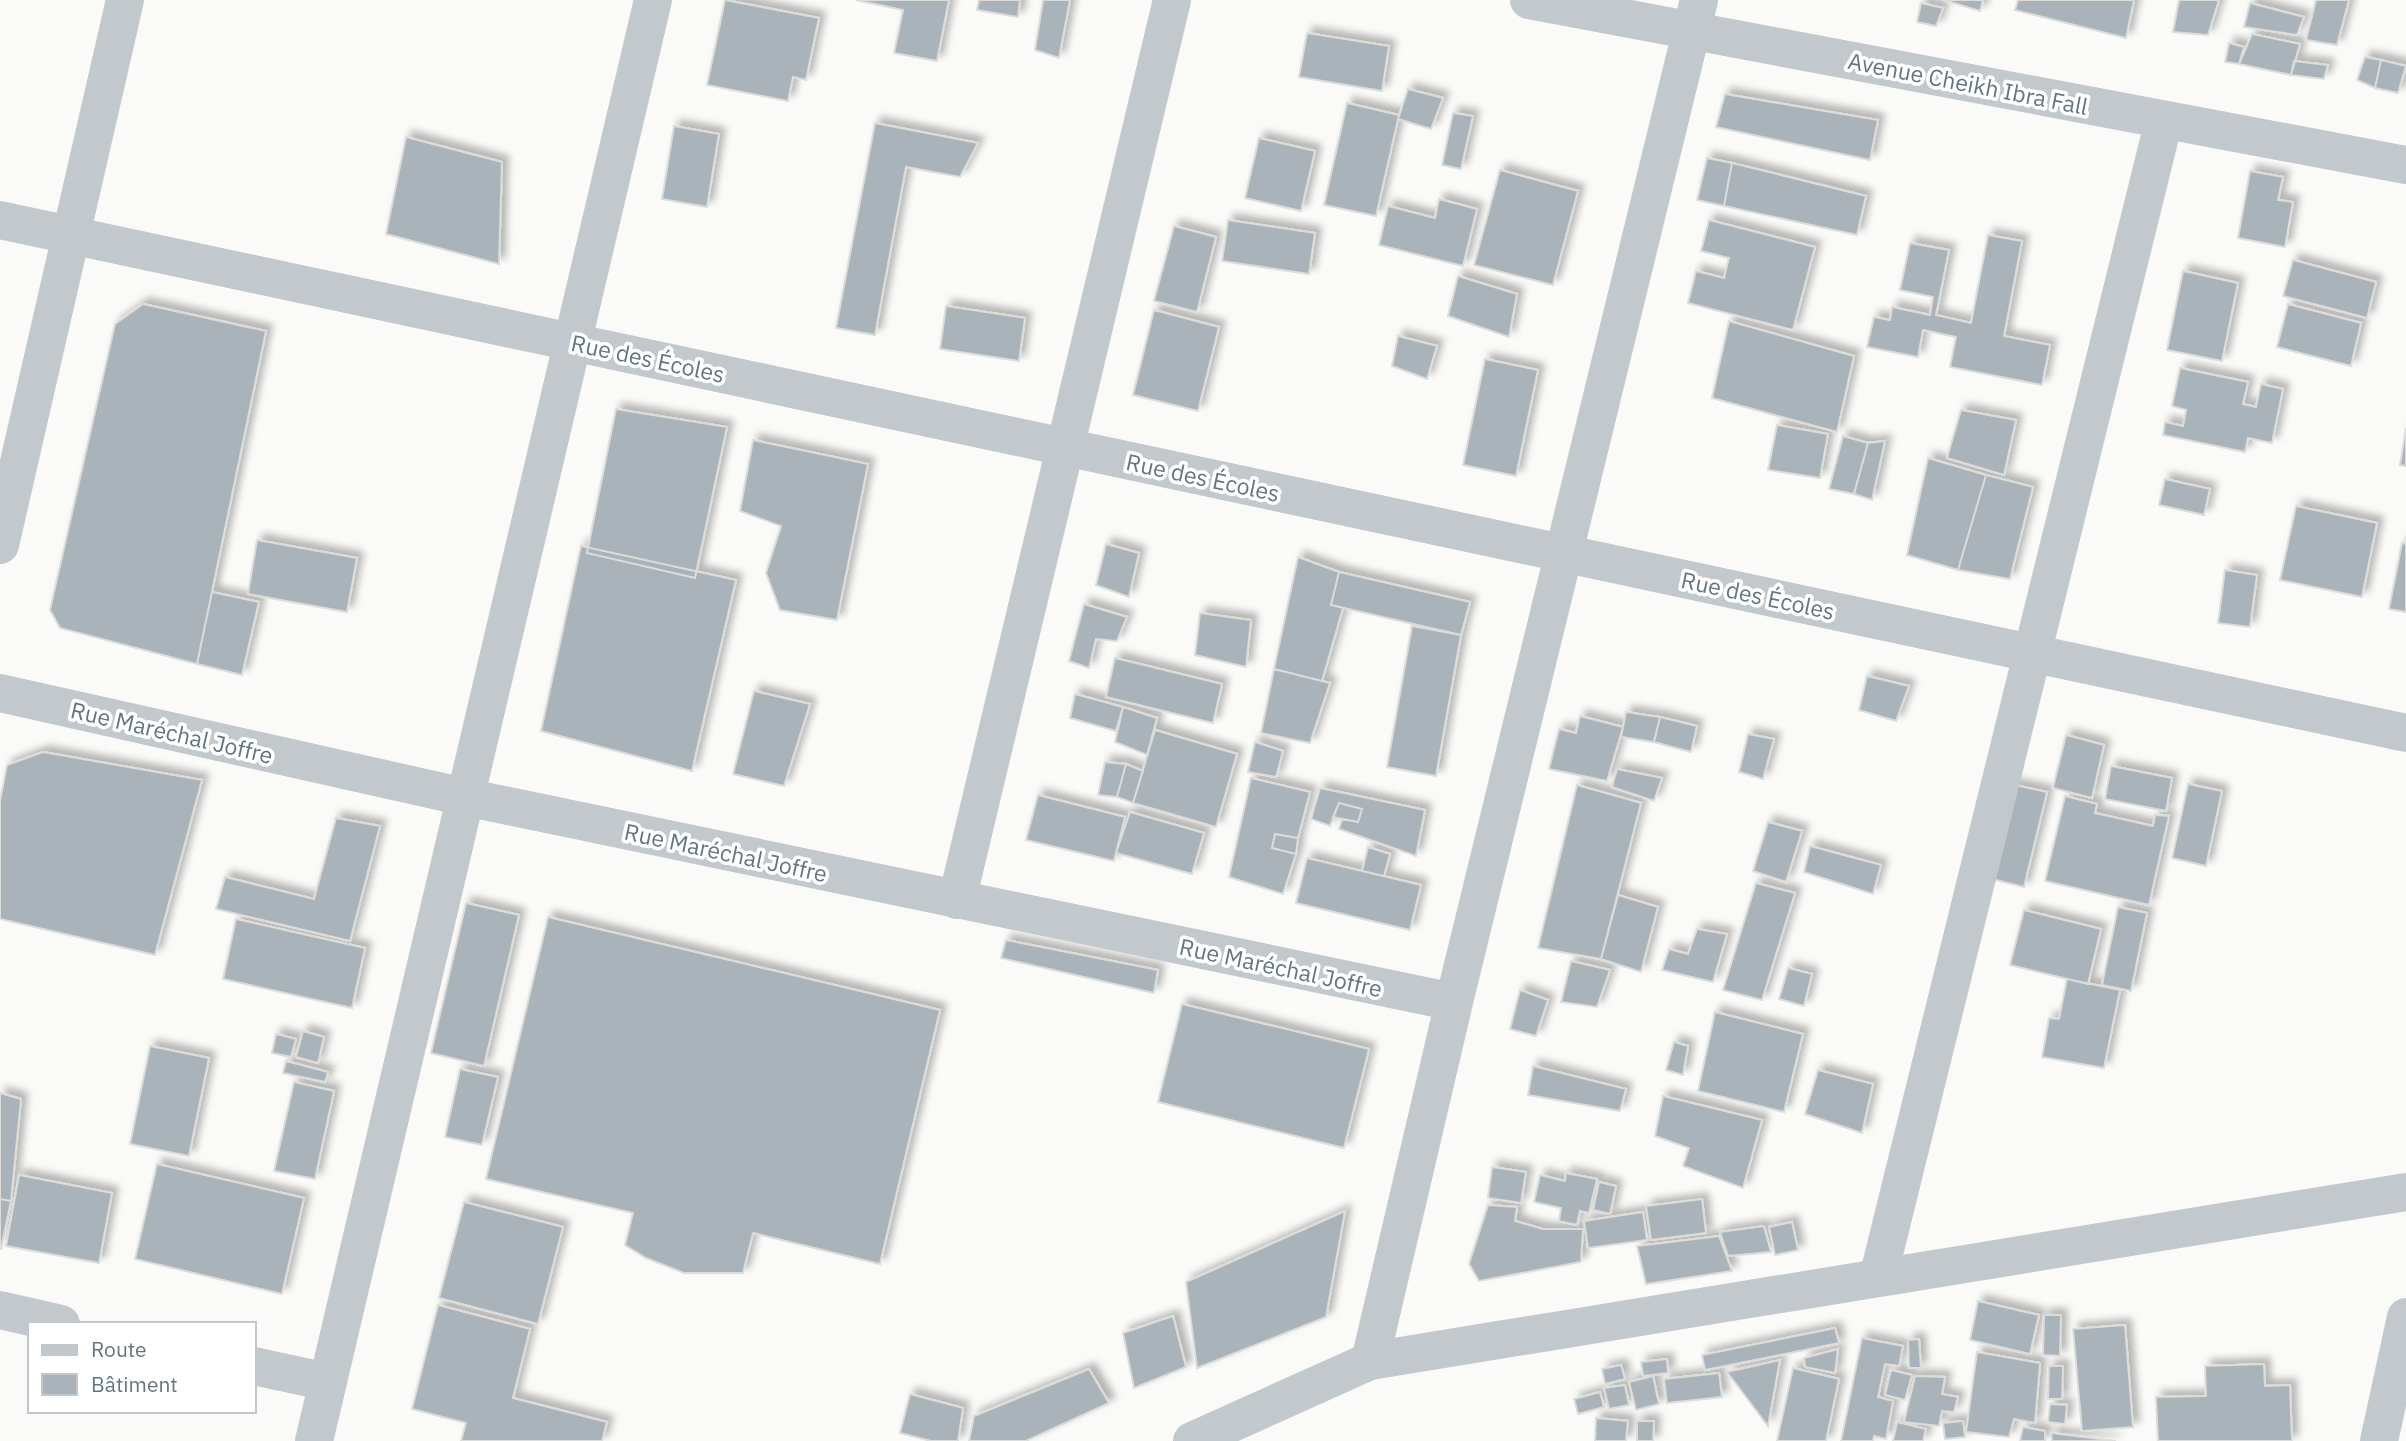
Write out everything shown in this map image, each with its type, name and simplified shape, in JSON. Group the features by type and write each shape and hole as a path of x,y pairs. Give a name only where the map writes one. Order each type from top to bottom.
{"street":[{"path":"0,545 125,0"},
{"path":"314,1441 653,0"},
{"path":"957,900 1172,0"},
{"name":"Avenue Cheikh Ibra Fall","path":"1529,0 1696,16 2164,120 2406,165"},
{"path":"1370,1361 1454,1003 1696,16"},
{"path":"1878,1278 2164,120"},
{"name":"Rue des Écoles","path":"0,220 2406,733"},
{"name":"Rue Maréchal Joffre","path":"0,693 465,797 1454,1003"},
{"path":"1192,1441 1370,1361 2406,1192"},
{"path":"0,1310 52,1322"},
{"path":"2379,1441 2406,1317"},
{"path":"256,1366 328,1382"}],"building":[{"path":"725,0 819,18 806,80 793,77 788,101 707,85"},
{"path":"856,0 949,0 937,61 894,53 903,10"},
{"path":"979,0 1020,0 1018,17 977,10"},
{"path":"1043,0 1070,0 1059,58 1035,50"},
{"path":"1944,0 1983,0 1980,11"},
{"path":"2018,0 2134,0 2126,38 2015,10"},
{"path":"2179,0 2219,0 2208,35 2173,32"},
{"path":"2316,0 2349,0 2337,45 2306,40"},
{"path":"1921,3 1943,8 1936,26 1917,22"},
{"path":"2250,3 2304,17 2297,35 2244,27"},
{"path":"1307,33 1389,46 1382,91 1299,77"},
{"path":"2252,34 2300,44 2291,75 2239,64"},
{"path":"2229,43 2244,47 2239,64 2225,62"},
{"path":"2365,57 2381,60 2375,88 2357,80"},
{"path":"2381,60 2406,66 2398,93 2375,88"},
{"path":"2294,61 2328,65 2324,79 2291,75"},
{"path":"1408,89 1443,98 1431,129 1398,119"},
{"path":"1725,94 1878,120 1870,160 1716,127"},
{"path":"1347,103 1399,115 1376,216 1324,205"},
{"path":"1453,113 1473,116 1461,169 1442,165"},
{"path":"875,123 978,143 960,177 906,167 875,335 836,328"},
{"path":"674,126 719,134 707,207 662,199"},
{"path":"406,137 502,162 499,264 386,234"},
{"path":"1259,138 1315,151 1301,211 1245,198"},
{"path":"1707,158 1732,163 1724,206 1697,200"},
{"path":"1732,163 1866,196 1857,235 1724,206"},
{"path":"1500,170 1578,191 1553,285 1474,265"},
{"path":"2250,171 2283,177 2278,200 2293,202 2285,247 2238,238"},
{"path":"1439,199 1477,209 1463,266 1379,245 1388,206 1435,218"},
{"path":"1228,220 1315,233 1309,274 1222,261"},
{"path":"1709,220 1815,247 1793,330 1688,303 1696,271 1724,278 1729,258 1701,251"},
{"path":"1174,226 1216,237 1197,312 1154,301"},
{"path":"1988,235 2022,241 2004,336 2050,345 2042,385 1950,367 1956,337 1923,330 1918,357 1867,347 1874,317 1890,320 1892,307 1930,315 1933,297 1900,290 1910,243 1949,250 1936,315 1971,323"},
{"path":"2293,260 2376,282 2367,318 2283,296"},
{"path":"2183,271 2238,283 2222,361 2167,350"},
{"path":"1458,276 1517,294 1509,337 1448,316"},
{"path":"143,304 266,331 197,664 60,628 50,610 115,324"},
{"path":"2288,304 2361,323 2351,366 2277,347"},
{"path":"946,306 1025,318 1019,361 940,349"},
{"path":"1154,310 1219,327 1198,411 1133,395"},
{"path":"1729,321 1854,356 1837,432 1712,398"},
{"path":"1398,336 1437,346 1427,379 1392,366"},
{"path":"1485,359 1538,370 1516,476 1463,465"},
{"path":"2180,368 2248,382 2243,404 2256,407 2261,384 2283,389 2272,443 2248,438 2245,452 2163,435 2165,422 2183,426 2186,410 2172,406"},
{"path":"616,409 727,427 695,578 587,553"},
{"path":"1961,410 2016,420 2004,475 1947,458"},
{"path":"1777,425 1828,434 1820,478 1768,470"},
{"path":"2406,428 2406,466 2400,465"},
{"path":"1843,436 1868,443 1854,494 1829,489"},
{"path":"753,440 868,464 837,620 780,610 766,573 781,526 740,511"},
{"path":"1885,441 1872,500 1854,494 1868,443"},
{"path":"1928,458 1986,475 1958,570 1907,555"},
{"path":"1986,475 2033,487 2010,579 1958,570"},
{"path":"2165,479 2210,489 2204,515 2159,505"},
{"path":"2296,506 2377,523 2362,597 2280,580"},
{"path":"257,540 357,558 347,612 248,594"},
{"path":"2402,543 2406,544 2406,612 2389,609"},
{"path":"1106,544 1139,553 1129,597 1096,585"},
{"path":"581,546 736,580 692,771 541,731"},
{"path":"1298,557 1339,572 1331,605 1343,608 1322,681 1274,669"},
{"path":"2225,570 2257,575 2250,627 2218,623"},
{"path":"1339,572 1470,602 1461,635 1331,605"},
{"path":"212,592 259,602 242,675 197,664"},
{"path":"1084,604 1127,617 1117,641 1096,639 1089,668 1069,661"},
{"path":"1200,613 1251,620 1246,667 1195,655"},
{"path":"1412,626 1461,635 1436,776 1387,767"},
{"path":"1115,658 1222,684 1213,723 1106,697"},
{"path":"1274,669 1330,683 1310,743 1261,733"},
{"path":"1867,676 1909,686 1896,721 1859,710"},
{"path":"754,691 810,704 784,786 733,774"},
{"path":"1075,694 1123,707 1116,731 1070,718"},
{"path":"1123,707 1157,718 1147,755 1115,742"},
{"path":"1626,712 1660,717 1654,742 1621,737"},
{"path":"1580,716 1623,727 1607,781 1549,769 1559,729 1576,733"},
{"path":"1660,717 1697,726 1691,752 1654,742"},
{"path":"1155,730 1237,754 1216,827 1133,803"},
{"path":"1748,734 1774,739 1763,779 1739,772"},
{"path":"2066,735 2104,745 2092,798 2053,788"},
{"path":"1255,742 1283,751 1276,777 1248,772"},
{"path":"43,752 202,780 155,955 0,919 0,801 7,765"},
{"path":"1105,762 1126,764 1117,797 1098,795"},
{"path":"1126,764 1143,771 1133,803 1117,797"},
{"path":"2111,766 2172,778 2166,811 2105,799"},
{"path":"1617,769 1662,778 1654,801 1612,787"},
{"path":"1251,778 1310,792 1298,838 1275,834 1272,848 1296,854 1283,894 1229,877"},
{"path":"2011,784 2047,792 2024,887 1988,878"},
{"path":"2188,784 2222,791 2206,866 2172,858"},
{"path":"1577,785 1641,803 1601,959 1538,948"},
{"path":"1320,788 1425,810 1416,856 1339,829 1342,819 1358,822 1362,809 1339,803 1330,826 1311,819"},
{"path":"1038,795 1125,817 1114,861 1026,840"},
{"path":"2065,796 2097,804 2095,813 2153,826 2155,815 2169,816 2149,905 2045,881"},
{"path":"1339,803 1362,809 1358,822 1333,817"},
{"path":"1130,812 1204,833 1192,874 1116,853"},
{"path":"336,818 380,826 350,941 216,909 225,877 314,899"},
{"path":"1768,822 1802,831 1786,882 1753,871"},
{"path":"1275,834 1298,838 1296,854 1272,848"},
{"path":"1810,846 1881,865 1873,894 1804,872"},
{"path":"1368,847 1390,854 1384,876 1362,871"},
{"path":"1307,858 1421,885 1410,930 1296,903"},
{"path":"1756,883 1795,893 1762,1000 1723,990"},
{"path":"1618,895 1658,907 1641,972 1601,959"},
{"path":"466,903 519,915 484,1066 431,1053"},
{"path":"2118,907 2147,913 2131,991 2102,985"},
{"path":"2024,910 2101,929 2088,984 2010,965"},
{"path":"548,917 940,1010 880,1264 753,1233 743,1273 684,1273 646,1258 625,1245 633,1213 486,1179"},
{"path":"236,919 365,948 352,1008 223,979"},
{"path":"1697,929 1727,934 1713,982 1662,970 1669,949 1688,954"},
{"path":"1006,940 1158,970 1154,993 1001,958"},
{"path":"1571,961 1610,970 1597,1007 1561,1002"},
{"path":"1788,968 1812,974 1804,1006 1779,999"},
{"path":"2067,979 2120,990 2104,1068 2042,1057 2049,1018 2059,1019"},
{"path":"1520,990 1548,1000 1536,1036 1510,1029"},
{"path":"1182,1004 1369,1049 1344,1148 1158,1102"},
{"path":"1715,1012 1803,1034 1784,1112 1698,1091"},
{"path":"303,1031 324,1037 318,1063 296,1057"},
{"path":"276,1034 296,1039 291,1057 272,1053"},
{"path":"1674,1042 1688,1046 1683,1075 1666,1070"},
{"path":"150,1046 209,1058 189,1156 130,1144"},
{"path":"286,1061 328,1072 325,1082 283,1073"},
{"path":"1533,1066 1626,1089 1620,1111 1528,1095"},
{"path":"460,1069 498,1077 482,1145 445,1137"},
{"path":"1818,1070 1873,1084 1862,1133 1805,1114"},
{"path":"294,1082 334,1091 315,1179 274,1171"},
{"path":"0,1093 21,1099 11,1201 0,1199"},
{"path":"1663,1096 1762,1120 1743,1188 1683,1166 1689,1148 1655,1136"},
{"path":"157,1164 304,1198 282,1294 135,1259"},
{"path":"1492,1167 1526,1172 1521,1203 1488,1198"},
{"path":"1566,1173 1597,1179 1589,1213 1580,1211 1577,1225 1559,1221 1561,1208 1534,1202 1540,1175 1565,1181"},
{"path":"19,1175 112,1193 99,1263 6,1246"},
{"path":"1599,1182 1616,1186 1610,1214 1593,1210"},
{"path":"0,1199 11,1201 1,1249 0,1249"},
{"path":"1702,1199 1706,1233 1651,1240 1646,1206"},
{"path":"464,1202 563,1227 538,1324 439,1298"},
{"path":"1488,1205 1517,1207 1515,1221 1543,1229 1583,1229 1581,1262 1479,1281 1469,1264"},
{"path":"1345,1211 1326,1317 1197,1368 1186,1282"},
{"path":"1643,1212 1647,1240 1588,1248 1584,1221"},
{"path":"1792,1222 1798,1250 1775,1255 1769,1227"},
{"path":"1764,1226 1771,1252 1728,1256 1720,1232"},
{"path":"1719,1236 1732,1271 1646,1284 1637,1246"},
{"path":"1978,1301 2039,1315 2030,1354 1970,1340"},
{"path":"438,1305 530,1329 513,1398 607,1422 602,1441 461,1441 466,1423 412,1409"},
{"path":"2044,1315 2061,1315 2060,1356 2043,1355"},
{"path":"1173,1316 1186,1367 1134,1388 1123,1333"},
{"path":"2125,1325 2133,1427 2082,1431 2073,1329"},
{"path":"1835,1328 1839,1343 1705,1370 1702,1355"},
{"path":"1862,1338 1903,1346 1899,1366 1885,1364 1878,1397 1893,1401 1886,1439 1874,1436 1873,1441 1841,1441"},
{"path":"1919,1339 1921,1368 1909,1368 1908,1340"},
{"path":"1838,1349 1835,1373 1805,1367 1804,1358"},
{"path":"1977,1352 2040,1363 2035,1423 2014,1419 2009,1437 1966,1432"},
{"path":"1667,1359 1668,1373 1643,1376 1641,1362"},
{"path":"1780,1360 1768,1426 1727,1372"},
{"path":"2264,1364 2265,1386 2290,1385 2292,1441 2158,1441 2156,1397 2206,1396 2205,1366"},
{"path":"1621,1365 1625,1379 1605,1384 1602,1369"},
{"path":"2049,1366 2063,1366 2062,1399 2048,1399"},
{"path":"1793,1368 1839,1379 1826,1441 1777,1441"},
{"path":"1089,1369 1109,1403 1026,1441 969,1441 974,1416"},
{"path":"1891,1370 1912,1375 1905,1400 1885,1395"},
{"path":"1719,1373 1722,1397 1667,1403 1664,1379"},
{"path":"1653,1376 1659,1404 1636,1410 1629,1382"},
{"path":"1915,1376 1945,1377 1942,1394 1958,1397 1954,1412 1942,1411 1939,1426 1904,1422"},
{"path":"1625,1385 1629,1405 1609,1409 1604,1388"},
{"path":"1600,1392 1604,1407 1578,1414 1574,1399"},
{"path":"910,1394 963,1408 958,1441 931,1441 900,1433"},
{"path":"2050,1404 2067,1405 2065,1424 2048,1422"},
{"path":"1596,1418 1628,1421 1626,1441 1595,1441"},
{"path":"1637,1421 1654,1421 1653,1441 1637,1441"},
{"path":"1963,1421 1965,1437 1945,1439 1943,1423"},
{"path":"1897,1422 1926,1429 1923,1441 1893,1441"},
{"path":"2023,1427 2045,1431 2045,1441 2020,1441"},
{"path":"2051,1433 2116,1441 2052,1441"}]}
